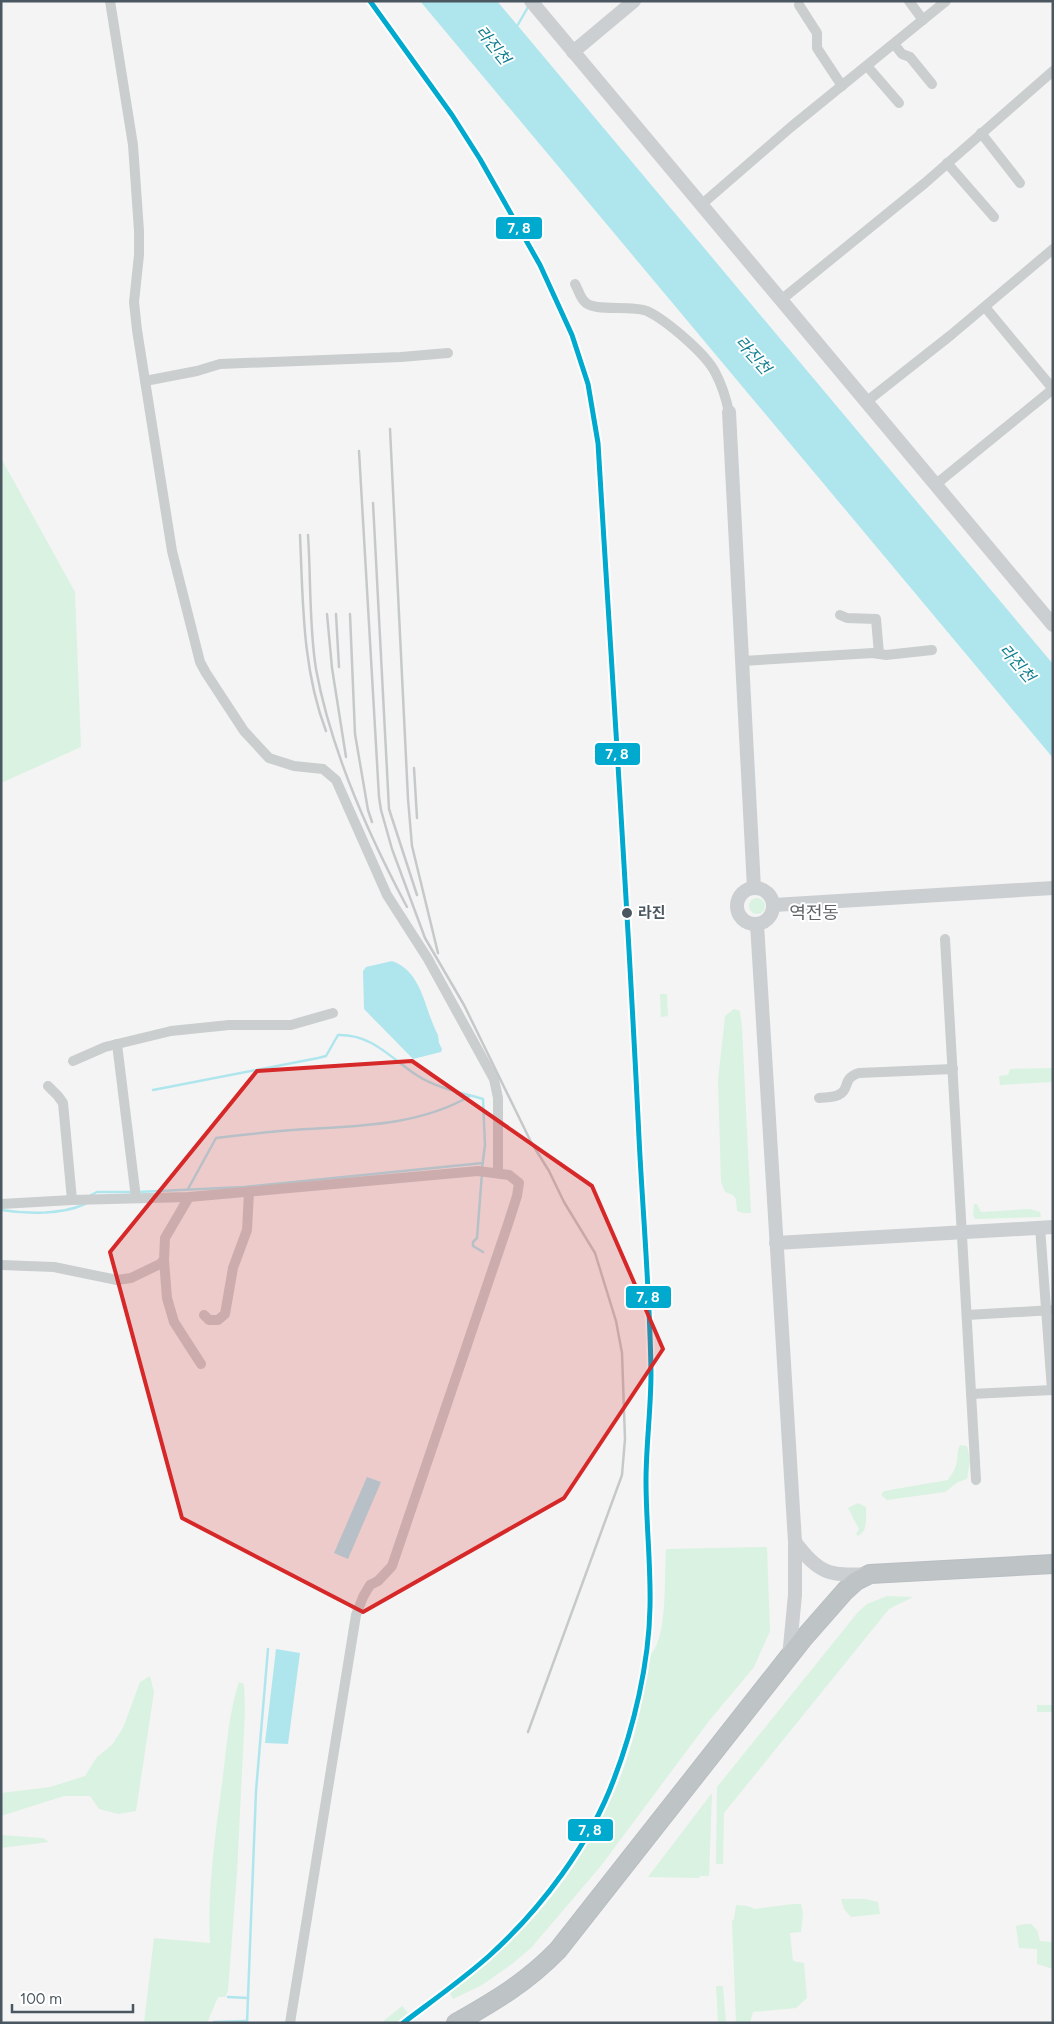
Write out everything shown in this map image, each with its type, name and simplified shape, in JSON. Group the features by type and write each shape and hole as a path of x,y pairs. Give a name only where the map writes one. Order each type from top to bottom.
{"highway":[{"path":"456,2023 512,1991 539,1970 558,1950 789,1660 802,1640 856,1581 870,1574 1053,1564"}],"main road":[{"path":"573,52 634,1"},
{"path":"534,5 1053,625"},
{"path":"729,412 754,888"},
{"path":"754,888 767,892 774,905 769,918 757,924 744,920 737,908 742,894 754,888"},
{"path":"774,905 1053,888"},
{"path":"757,924 765,1026 776,1243 795,1542 796,1595 789,1660"},
{"path":"776,1243 1046,1227"},
{"path":"795,1542 809,1561 827,1572 839,1575 870,1574"}],"street":[{"path":"110,1 133,144 139,231 139,255 134,302 172,551 200,662 244,731 269,758 294,766 323,769 336,780 387,895 428,959 494,1079 498,1098 499,1118 498,1172"},
{"path":"909,1 922,20"},
{"path":"701,205 791,127 946,1"},
{"path":"799,5 817,33 818,48 842,86"},
{"path":"894,44 902,54 910,57 932,84"},
{"path":"867,66 898,103"},
{"path":"781,300 925,184 1053,71"},
{"path":"981,133 1020,183"},
{"path":"947,163 994,218"},
{"path":"866,402 1053,249"},
{"path":"575,284 584,302 591,307 623,306 646,310 675,328 714,370 724,392 729,412"},
{"path":"935,485 1053,389 985,306"},
{"path":"145,381 197,371 220,364 401,357 448,353"},
{"path":"840,615 847,618 876,619 879,654"},
{"path":"742,661 902,654 932,650"},
{"path":"945,939 976,1480"},
{"path":"73,1060 117,1044 172,1031 229,1025 290,1025 334,1013"},
{"path":"117,1044 136,1198"},
{"path":"819,1098 839,1096 843,1093 851,1076 859,1074 953,1068"},
{"path":"48,1086 62,1103 82,1200"},
{"path":"1,1204 249,1192 478,1171 510,1174 519,1183 508,1224 392,1566 378,1581 370,1585 356,1615 290,2023"},
{"path":"204,1315 209,1320 218,1320 225,1314 233,1268 248,1230 249,1192"},
{"path":"189,1196 165,1238 166,1298 174,1322 201,1364"},
{"path":"971,1394 1052,1390 1046,1227"},
{"path":"1,1265 54,1268 117,1280 131,1278 160,1264 164,1260"},
{"path":"966,1315 1050,1310"}],"highlighted area":[{"path":"412,1061 592,1186 663,1349 564,1498 363,1612 182,1518 110,1252 257,1071"}],"green space":[{"path":"1,458 75,592 81,747 1,783"},
{"path":"754,898 760,898 765,903 763,912 754,914 749,909 749,903"},
{"path":"660,994 667,994 668,1016 661,1017"},
{"path":"734,1009 740,1011 742,1027 751,1213 737,1211 736,1199 733,1195 725,1192 721,1182 718,1080 725,1016"},
{"path":"1053,1068 1053,1082 1000,1085 999,1076 1008,1075 1010,1069"},
{"path":"974,1204 977,1204 981,1212 1030,1209 1040,1212 1041,1217 975,1219 973,1215"},
{"path":"960,1445 967,1446 970,1460 967,1479 958,1482 945,1492 887,1500 881,1495 884,1491 948,1480 956,1466"},
{"path":"858,1503 866,1507 866,1524 858,1536 856,1534 859,1529 848,1508"},
{"path":"767,1547 770,1631 754,1667 709,1721 600,1867 531,1948 482,1985 453,1999 449,1992 524,1928 561,1885 592,1837 605,1811 627,1759 635,1732 651,1654 660,1634 663,1620 666,1549"},
{"path":"887,1596 913,1597 889,1609 724,1813 723,1864 716,1864 717,1787 858,1612 867,1604"},
{"path":"150,1676 154,1692 136,1811 118,1814 99,1809 90,1796 64,1796 1,1816 1,1793 50,1787 85,1776 97,1757 112,1745 123,1728 140,1682"},
{"path":"239,1682 244,1684 245,1712 237,1873 228,1991 225,1997 218,1997 207,2023 144,2023 154,1938 210,1943 211,1880 215,1838 229,1728"},
{"path":"1037,1705 1053,1705 1053,1712 1037,1712"},
{"path":"712,1793 709,1876 700,1876 699,1878 648,1877"},
{"path":"1,1835 43,1838 49,1842 1,1848"},
{"path":"841,1899 865,1899 878,1902 880,1914 851,1917 844,1909"},
{"path":"801,1904 803,1914 801,1932 790,1933 793,1961 804,1963 807,1998 796,2008 753,2012 750,2023 736,2023 732,1921 736,1905 755,1909"},
{"path":"1031,1924 1037,1930 1040,1941 1053,1942 1053,1969 1037,1964 1037,1949 1019,1948 1016,1926"},
{"path":"716,1986 723,1986 726,2023 718,2023"},
{"path":"402,2006 408,2013 396,2023 381,2023"}],"water":[{"name":"라진천","path":"420,1 497,1 1053,664 1053,758"},
{"path":"392,961 402,966 416,982 438,1035 442,1049 441,1052 413,1059 364,1009 363,971 366,967"},
{"path":"367,1477 381,1482 348,1559 334,1553"},
{"path":"276,1649 300,1653 288,1744 265,1743"}],"waterway":[{"path":"516,28 528,7"},
{"path":"153,1090 326,1056 338,1035 350,1036 372,1043 418,1076 433,1084 483,1099 485,1145 482,1168"},
{"path":"188,1189 216,1138 384,1123 428,1114 470,1096"},
{"path":"138,1192 244,1187 483,1163"},
{"path":"482,1173 477,1238 473,1242 473,1246 483,1252"},
{"path":"91,1195 97,1192 132,1192"},
{"path":"1,1210 44,1213 76,1208 85,1204"},
{"path":"247,2023 256,1791 268,1649"},
{"path":"228,1997 248,1998"},
{"path":"214,2022 247,2021"}],"railway":[{"path":"390,429 408,799 412,846 438,953"},
{"path":"359,451 379,797 392,849 425,938 464,1005 531,1142 595,1253 616,1321 622,1353 625,1439 622,1475 528,1732"},
{"path":"373,503 389,809 417,895"},
{"path":"300,535 303,609 308,659 312,683 326,731"},
{"path":"308,535 312,636 316,669 331,731 352,791 378,851 407,907"},
{"path":"327,614 332,668 346,757"},
{"path":"336,614 339,667"},
{"path":"350,614 355,734 368,810 372,822"},
{"path":"414,768 417,818"}],"transit line":[{"path":"370,1 452,115 480,159 540,265 572,335 588,384 598,443 630,964 648,1284 651,1373 646,1481 650,1576 647,1650 634,1716 614,1779 604,1803 578,1851 527,1918 479,1965 403,2023"}],"place":[{"name":"라진","path":"627,913"}],"district":[{"name":"역전동","path":"814,913"}]}
